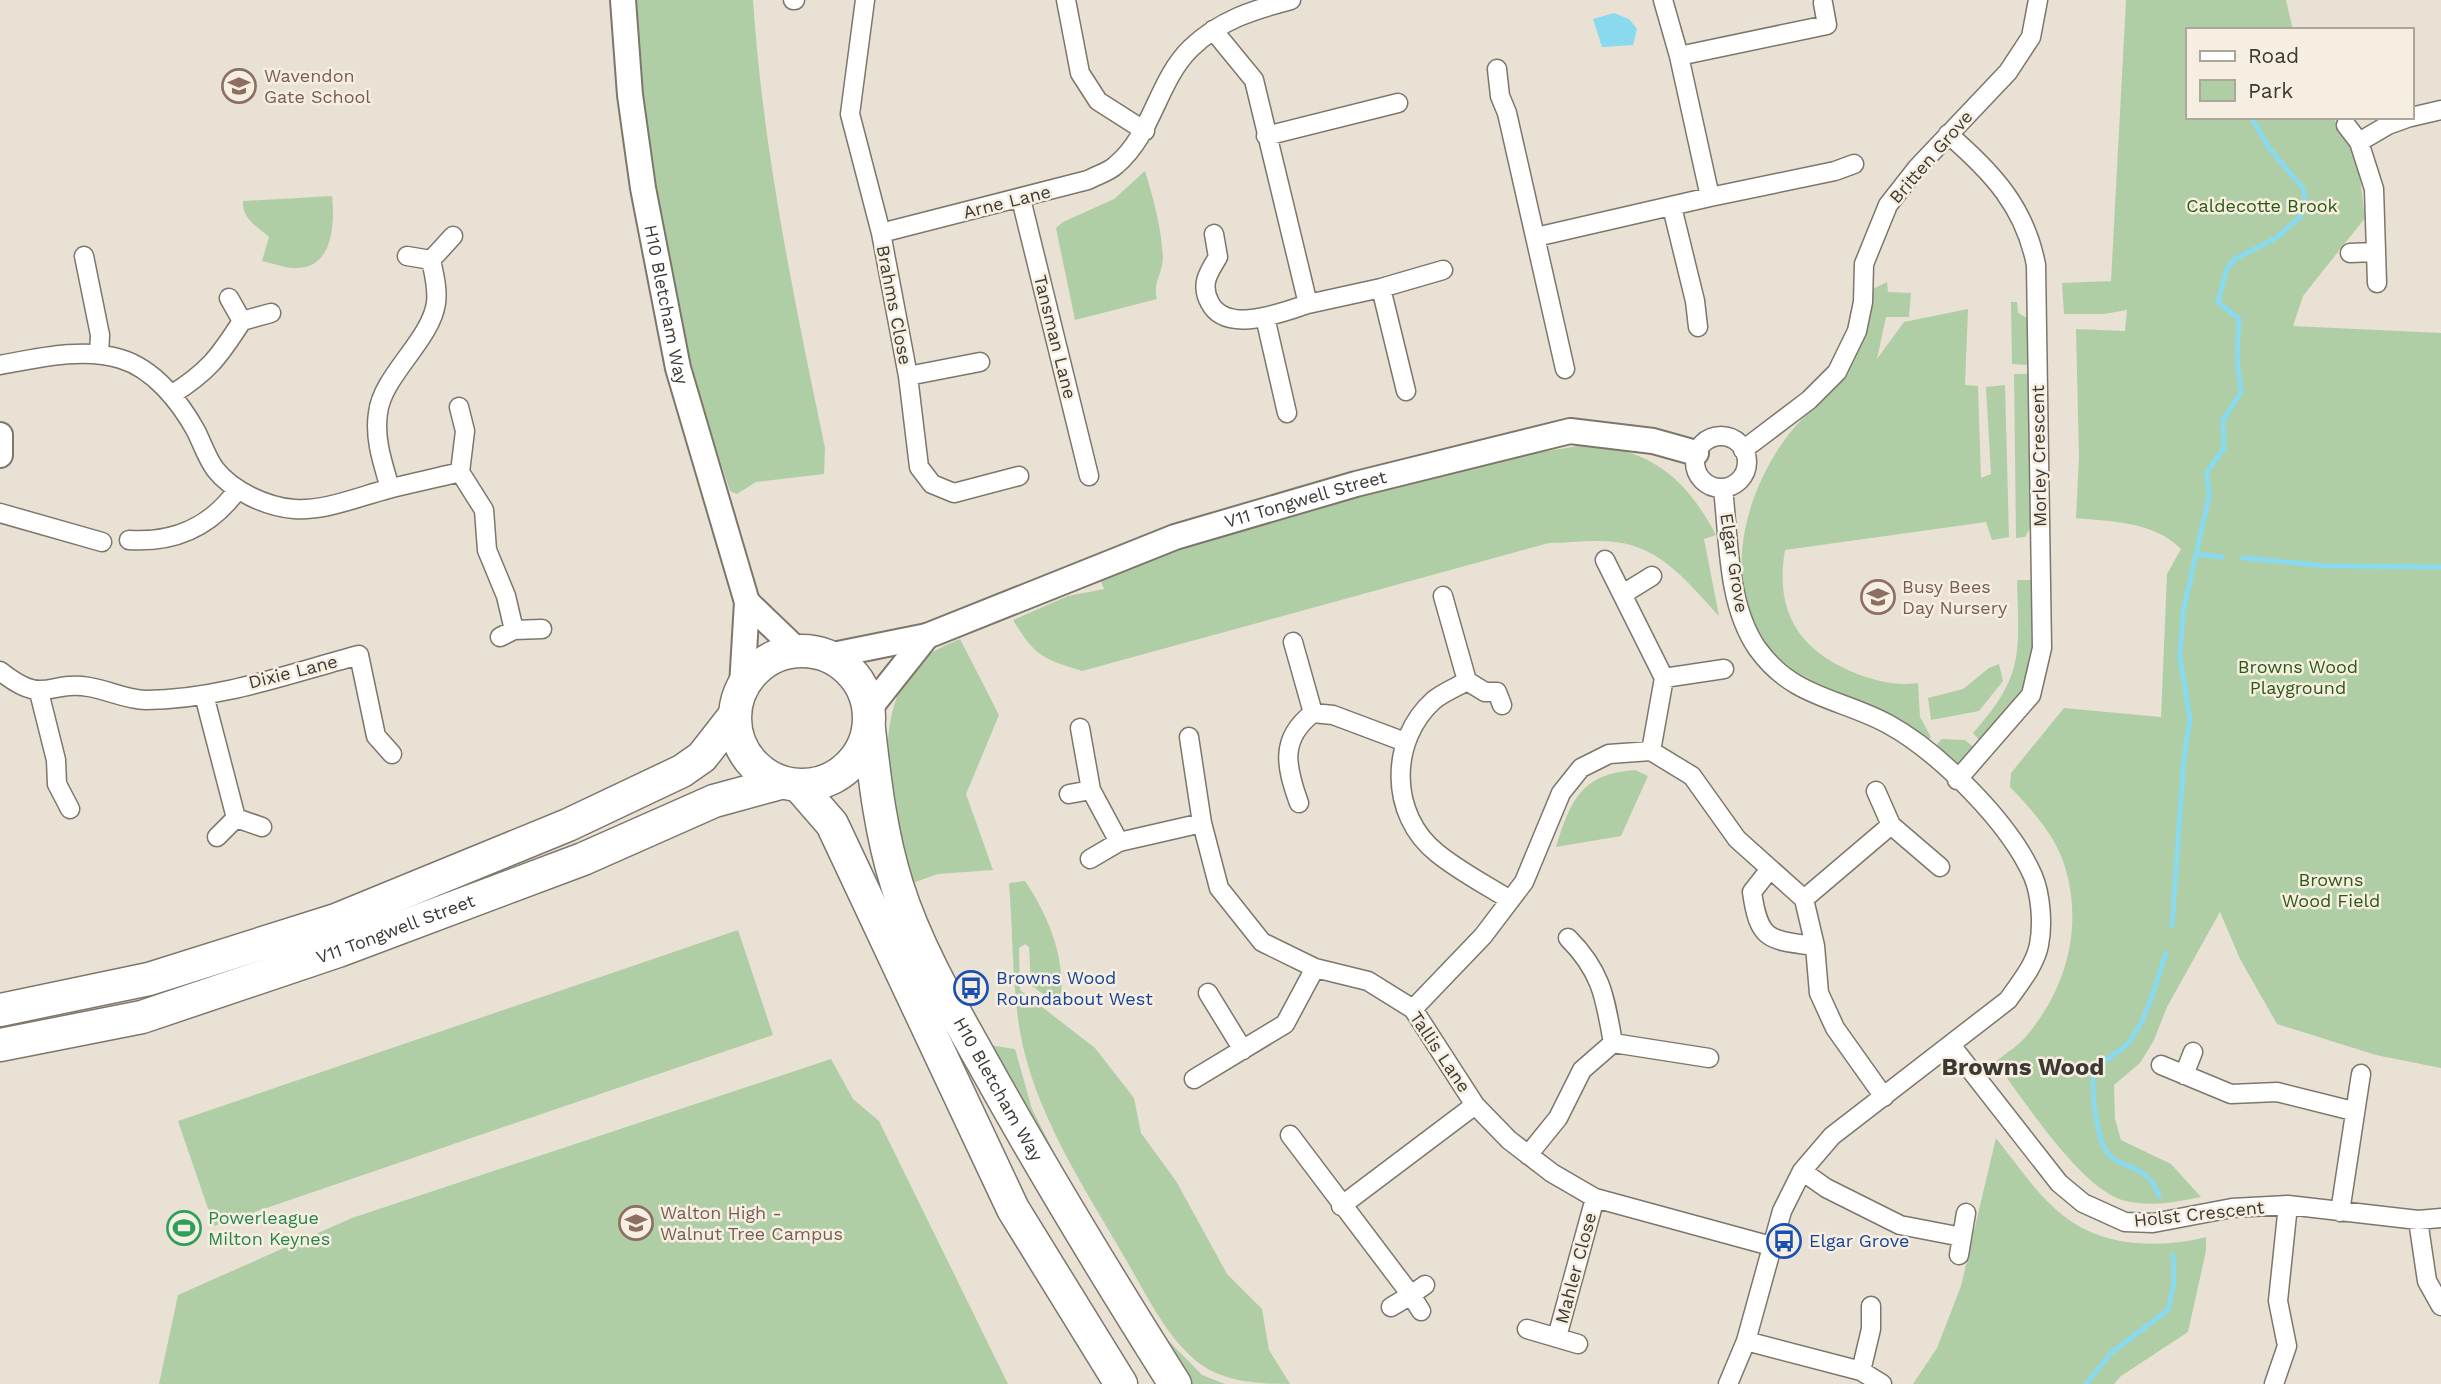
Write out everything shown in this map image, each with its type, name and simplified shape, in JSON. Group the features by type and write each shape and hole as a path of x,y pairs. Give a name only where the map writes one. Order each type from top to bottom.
{"highway":[{"path":"797,650 828,656 856,677 869,719 863,748 852,764 819,784 789,784 764,775 746,757 736,733 738,701 759,665 771,658 797,650"},
{"name":"V11 Tongwell Street","path":"0,1010 149,979 336,920 568,825 682,771 702,757 738,701"},
{"name":"H10 Bletcham Way","path":"869,719 881,833 898,889 907,948 1013,1209 1115,1380"},
{"name":"V11 Tongwell Street","path":"0,1045 142,1017 338,951 583,859 714,801 789,784"},
{"name":"H10 Bletcham Way","path":"789,784 832,824 868,900 907,948 1175,1384"}],"street":[{"name":"H10 Bletcham Way","path":"624,0 630,95 643,188 678,368 712,495 747,602 738,701"},
{"path":"865,0 850,114 881,233"},
{"path":"1066,0 1080,74 1098,100 1145,131"},
{"name":"Arne Lane","path":"881,233 1021,199 1088,180 1115,167 1145,131 1167,83 1189,50 1213,30 1242,12 1291,0"},
{"path":"1663,0 1679,56 1710,197"},
{"name":"Britten Grove","path":"1743,450 1809,400 1836,372 1857,331 1863,302 1864,264 1888,205 1948,134 2008,72 2031,37 2038,0"},
{"path":"1679,56 1827,25 1823,3"},
{"path":"1213,30 1254,80 1308,304"},
{"path":"1497,69 1500,96 1536,237 1565,369"},
{"path":"1266,136 1398,103"},
{"path":"2413,117 2441,110"},
{"path":"2359,142 2388,125 2405,119"},
{"path":"2346,125 2359,142 2374,189 2377,283"},
{"name":"Morley Crescent","path":"1948,134 1982,163 2020,213 2031,240 2036,265 2042,648 2031,695 1957,780"},
{"path":"1536,237 1815,173 1835,172 1854,164"},
{"name":"Tansman Lane","path":"1021,199 1089,476"},
{"path":"1672,207 1695,301 1698,327"},
{"name":"Brahms Close","path":"881,233 908,376 919,467 932,484 960,498 1019,476"},
{"path":"1214,234 1218,257 1205,278 1206,295 1214,311 1231,318 1265,317 1443,270"},
{"path":"431,260 453,236"},
{"path":"2350,253 2374,252"},
{"path":"407,256 431,260"},
{"path":"84,257 100,335 99,354"},
{"path":"390,488 378,445 377,412 388,384 412,350 436,306 436,285 431,260"},
{"path":"1381,288 1405,391"},
{"path":"229,298 242,321"},
{"path":"171,395 202,376 220,355 242,321 271,313"},
{"path":"1265,317 1287,413"},
{"path":"0,365 99,354 123,359 150,373 171,395 194,428 215,469 238,489 266,502 294,509 322,507 460,472"},
{"name":"Brahms Close","path":"908,376 980,362"},
{"path":"459,407 465,431 460,472 484,510 487,550 506,596 507,634 542,629"},
{"name":"V11 Tongwell Street","path":"828,656 927,635 1175,537 1356,484 1570,432 1653,441 1696,453"},
{"path":"0,435 0,455"},
{"path":"1723,436 1738,443 1743,450 1746,458 1744,474 1739,481 1723,489 1706,484 1696,470 1696,453 1707,440 1723,436"},
{"path":"130,540 152,541 204,525 225,508 238,489"},
{"name":"Elgar Grove","path":"1723,489 1731,561 1742,619 1757,648 1775,670 1794,684 1821,699 1860,711 1889,725 1923,749 1957,780 1989,811 2018,849 2034,878 2040,922 2039,945 2026,976 2008,1000 1832,1136 1802,1171 1782,1211 1746,1340 1728,1384"},
{"path":"0,513 102,542"},
{"path":"1605,561 1664,678 1651,751"},
{"path":"1623,594 1652,576"},
{"path":"1443,596 1467,681 1485,692 1497,692 1502,705"},
{"path":"747,602 797,650"},
{"path":"869,719 927,635"},
{"path":"1293,642 1312,713"},
{"name":"Dixie Lane","path":"39,692 87,686 144,700 204,695 359,655 376,736 392,754"},
{"path":"1664,678 1724,669"},
{"path":"0,671 15,683 39,692 56,760 57,784 70,809"},
{"path":"1467,681 1435,700 1419,718 1405,742 1400,768 1401,797 1412,823 1435,852 1510,900"},
{"path":"204,695 236,818"},
{"path":"1299,803 1289,777 1288,746 1299,723 1312,713 1333,715 1405,742"},
{"path":"1080,728 1091,790 1119,842"},
{"name":"Tallis Lane","path":"1189,737 1202,823 1219,888 1262,942 1315,968 1368,981 1413,1009 1475,1105 1528,1155 1595,1198 1771,1246"},
{"path":"1413,1009 1483,936 1524,882 1561,793 1581,768 1609,754 1651,751 1692,776 1737,839 1804,899 1815,946 1819,993 1835,1028 1884,1097"},
{"path":"1069,794 1091,790"},
{"path":"1876,791 1891,825 1926,858 1940,867"},
{"path":"236,818 262,827"},
{"path":"217,837 236,818"},
{"path":"1090,859 1119,842 1202,823"},
{"path":"1804,899 1891,825"},
{"path":"1770,869 1752,892 1756,923 1776,941 1815,946"},
{"path":"1568,938 1588,958 1605,996 1613,1043"},
{"path":"1194,1079 1285,1024 1315,968"},
{"path":"1208,993 1243,1050"},
{"path":"1528,1155 1558,1118 1582,1070 1613,1043 1710,1058"},
{"name":"Holst Crescent","path":"1951,1045 2059,1183 2083,1203 2125,1222 2153,1223 2232,1208 2288,1205 2417,1220 2441,1218"},
{"path":"2184,1075 2193,1052"},
{"path":"2161,1065 2231,1094 2277,1092 2353,1111"},
{"path":"2340,1212 2353,1111 2361,1074"},
{"path":"1341,1206 1475,1105"},
{"path":"1290,1135 1341,1206 1418,1290 1422,1311"},
{"path":"1802,1171 1826,1188 1900,1225 1961,1246 1966,1213"},
{"name":"Mahler Close","path":"1556,1337 1595,1198"},
{"path":"2274,1384 2287,1346 2278,1301 2288,1205"},
{"path":"2417,1220 2427,1281 2441,1306"},
{"path":"1391,1307 1418,1290"},
{"path":"1861,1371 1871,1329 1871,1307"},
{"name":"Mahler Close","path":"1527,1329 1578,1344"},
{"path":"1746,1340 1861,1371 1882,1384"}],"green space":[{"path":"637,0 753,0 772,169 791,281 825,448 824,474 756,482 737,494 730,491 692,375 672,284 635,46"},
{"path":"2126,0 2286,0 2293,28 2186,28 2186,119 2334,119 2358,161 2365,218 2303,296 2293,326 2441,333 2441,1068 2376,1055 2277,1024 2240,959 2220,912 2167,1007 2154,1040 2140,1063 2114,1085 2115,1119 2121,1140 2171,1164 2201,1197 2154,1204 2126,1201 2109,1194 2091,1180 2054,1142 1995,1062 2021,1042 2042,1016 2062,976 2071,933 2070,889 2061,856 2042,824 2010,787 2011,773 2064,708 2161,717 2167,574 2181,549 2158,533 2132,524 2076,518 2079,457 2076,329 2125,331 2127,310 2104,314 2064,314 2062,283 2111,281"},
{"path":"1145,171 1157,214 1162,246 1163,263 1156,288 1157,299 1075,320 1056,228 1063,222 1114,199"},
{"path":"332,196 332,232 324,253 317,262 307,267 294,268 262,261 269,237 255,226 245,213 243,201"},
{"path":"1887,282 1888,292 1911,293 1909,317 1886,317 1877,359 1904,322 1968,309 1965,385 1978,386 1981,478 1991,474 1986,387 2005,385 2009,537 1992,540 1986,522 1785,550 1784,593 1788,612 1796,628 1807,643 1822,655 1839,666 1875,680 1895,684 1918,683 1920,717 1931,737 1925,743 1887,714 1815,683 1783,662 1762,637 1749,610 1743,581 1742,551 1756,491 1786,438 1852,362 1863,336 1871,290"},
{"path":"2011,302 2017,302 2018,313 2029,319 2030,360 2026,365 2012,364"},
{"path":"2014,374 2030,374 2032,525 2025,537 2016,538"},
{"path":"1585,445 1629,452 1647,460 1679,482 1692,497 1716,535 1704,539 1719,616 1661,559 1632,545 1599,541 1549,543 1082,671 1048,659 1034,649 1013,620 1068,596 1104,589 1099,577 1249,524 1473,463"},
{"path":"2017,580 2033,580 2033,631 2029,668 2015,702 1983,744 1973,733 2002,695 2015,663 2018,627"},
{"path":"960,639 999,715 966,794 993,870 938,874 904,886 890,802 888,740 892,712 902,685 918,663 932,652"},
{"path":"1999,664 2003,681 1979,711 1931,720 1928,698 1963,689 1989,668"},
{"path":"1942,739 1965,740 1977,750 1964,761 1951,763 1932,750"},
{"path":"1635,770 1648,776 1621,836 1556,847 1567,816 1581,792 1602,777"},
{"path":"1025,881 1053,936 1060,966 1061,997 1050,999 1031,985 1029,947 1025,944 1019,948 1020,990 1095,1048 1134,1098 1141,1133 1176,1181 1227,1274 1262,1309 1269,1350 1290,1384 1252,1382 1227,1377 1204,1367 1183,1349 1156,1312 1063,1149 1037,1092 1027,1062 1017,1014 1009,883"},
{"path":"738,930 773,1035 214,1226 178,1121"},
{"path":"989,1045 1015,1049 1032,1109 1067,1178 1156,1328 1202,1375 1225,1384 1183,1384"},
{"name":"Walton High - Walnut Tree Campus","path":"831,1059 853,1099 879,1121 1008,1384 159,1384 178,1295 352,1218"},
{"path":"1996,1138 2054,1208 2089,1231 2110,1239 2145,1244 2206,1237 2206,1251 2188,1332 2121,1376 2114,1384 1913,1384 1937,1348 1961,1286"}],"water":[{"path":"1614,13 1629,19 1637,29 1633,45 1602,47 1593,19"}],"waterway":[{"path":"2172,926 2184,757 2190,719 2180,657 2183,612 2209,497 2207,472 2224,448 2223,420 2241,392 2237,356 2239,319 2218,302 2227,268 2235,259 2276,238 2299,218 2306,205 2303,188 2269,148 2252,119"},
{"path":"2196,554 2222,557"},
{"path":"2243,558 2327,566 2441,567"},
{"path":"2159,1196 2147,1176 2117,1161 2105,1149 2097,1122 2093,1085 2099,1066 2125,1046 2136,1032 2151,999 2166,953"},
{"path":"2086,1384 2111,1353 2168,1310 2174,1283 2173,1255"}],"place":[{"name":"Wavendon Gate School","path":"239,86"},
{"name":"Busy Bees Day Nursery","path":"1878,597"},
{"name":"Browns Wood Roundabout West","path":"971,988"},
{"name":"Walton High - Walnut Tree Campus","path":"636,1223"},
{"name":"Powerleague Milton Keynes","path":"184,1228"},
{"name":"Elgar Grove","path":"1784,1241"}],"district":[{"name":"Browns Wood","path":"2023,1067"}],"park label":[{"name":"Caldecotte Brook","path":"2262,206"},
{"name":"Browns Wood Playground","path":"2298,677"},
{"name":"Browns Wood Field","path":"2331,890"}]}
